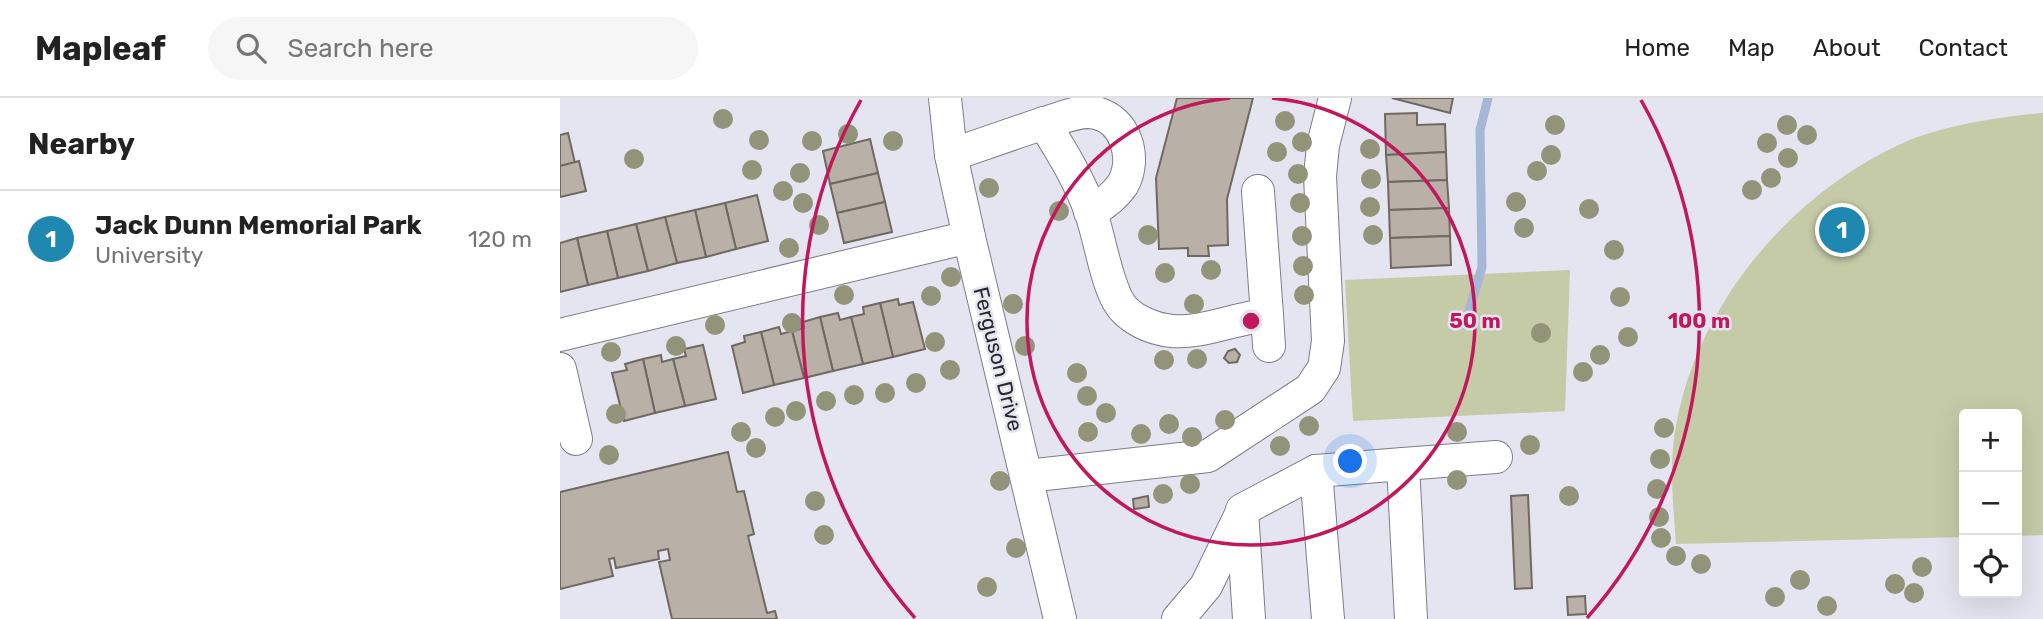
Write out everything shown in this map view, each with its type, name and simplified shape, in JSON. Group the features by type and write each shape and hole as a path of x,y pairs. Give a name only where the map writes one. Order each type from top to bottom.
{"street":[{"name":"Ferguson Drive","path":"945,98 951,155 1059,619"},
{"path":"1027,476 1208,456 1310,390 1324,368 1328,341 1320,176 1323,145 1335,98"},
{"path":"951,155 1083,112 1107,117 1121,130 1128,148 1126,176 1116,193 1090,212"},
{"path":"1044,123 1071,166 1090,212 1118,301 1145,324 1175,332 1193,331 1238,318 1267,315"},
{"path":"1258,191 1269,346"},
{"path":"560,335 969,237"},
{"path":"560,369 576,439"},
{"path":"1178,619 1206,586 1242,510 1316,471 1496,457"},
{"path":"1403,464 1411,619"},
{"path":"1316,471 1328,619"},
{"path":"1242,510 1249,619"}],"green space":[{"path":"2043,113 2043,535 2022,536 2022,409 1959,409 1959,537 1676,544 1672,460 1682,399 1698,353 1720,308 1749,266 1782,228 1819,195 1860,166 1918,137 2009,117"},
{"path":"1570,270 1565,411 1353,421 1345,280"}],"building":[{"path":"1177,98 1253,98 1227,199 1228,245 1208,246 1209,256 1188,256 1188,248 1159,249 1156,178"},
{"path":"1392,98 1453,98 1450,113"},
{"path":"1417,113 1417,125 1445,124 1446,152 1386,155 1385,114"},
{"path":"568,133 575,163 560,166 560,135"},
{"path":"870,139 878,173 830,184 823,151"},
{"path":"1446,152 1447,180 1388,182 1386,155"},
{"path":"579,161 586,191 560,197 560,166"},
{"path":"878,173 885,202 837,213 830,184"},
{"path":"1447,180 1449,208 1389,210 1388,182"},
{"path":"757,195 768,241 736,249 725,203"},
{"path":"885,202 892,232 844,243 837,213"},
{"path":"725,203 736,249 706,257 695,210"},
{"path":"1449,208 1450,236 1390,238 1389,210"},
{"path":"695,210 706,257 677,263 665,217"},
{"path":"665,217 677,263 648,271 636,224"},
{"path":"636,224 648,271 618,278 607,231"},
{"path":"607,231 618,278 588,285 577,238"},
{"path":"1450,236 1451,265 1391,268 1390,238"},
{"path":"577,238 588,285 560,292 560,243"},
{"path":"898,299 899,305 913,302 925,349 893,357 880,303"},
{"path":"880,303 893,357 863,364 851,317 864,314 863,307"},
{"path":"838,313 840,320 851,317 863,364 833,371 820,317"},
{"path":"820,317 833,371 804,378 792,331 804,328 803,322"},
{"path":"779,327 781,334 792,331 804,378 774,385 761,332"},
{"path":"761,332 774,385 743,393 732,346 745,342 744,336"},
{"path":"703,345 716,399 685,406 673,359 686,356 684,349"},
{"path":"1235,349 1240,355 1237,362 1229,363 1224,358 1228,351"},
{"path":"661,355 662,362 673,359 685,406 655,413 643,359"},
{"path":"643,359 655,413 624,421 612,373 627,370 625,364"},
{"path":"728,452 737,492 744,491 754,534 748,536 767,613 775,611 777,619 672,619 659,562 670,560 668,549 658,551 659,559 616,568 614,558 609,559 613,576 560,589 560,492"},
{"path":"1528,495 1532,588 1515,589 1511,496"},
{"path":"1148,496 1149,507 1134,509 1133,499"},
{"path":"1585,596 1586,614 1568,615 1567,597"}],"waterway":[{"path":"1465,325 1482,267 1480,130 1488,98"}],"place":[{"name":"Jack Dunn Memorial Park","path":"1842,230"}]}
